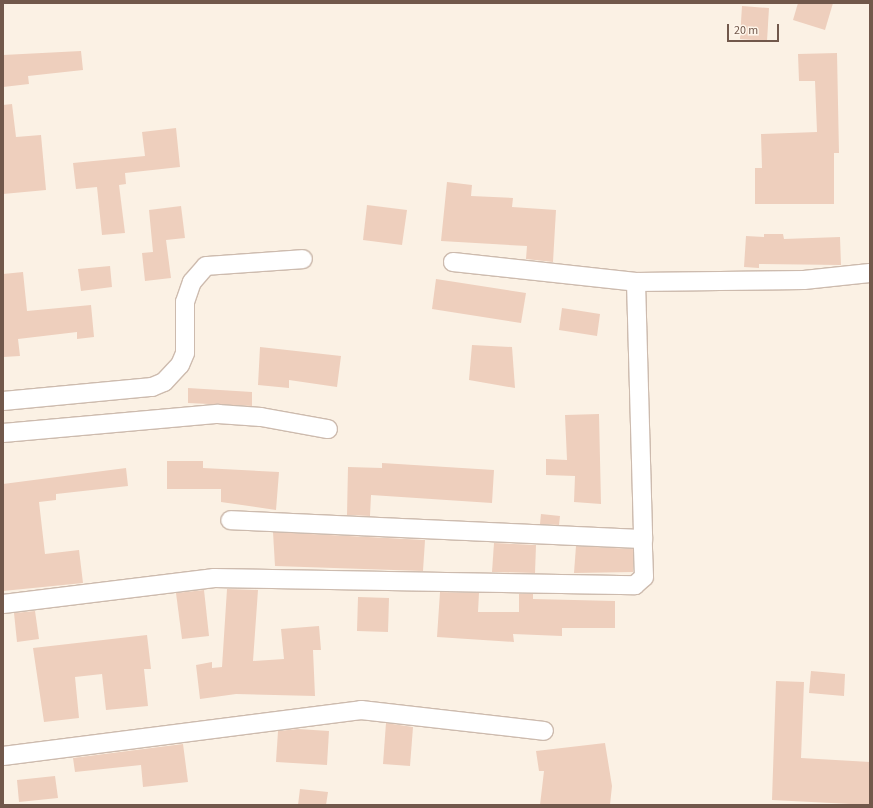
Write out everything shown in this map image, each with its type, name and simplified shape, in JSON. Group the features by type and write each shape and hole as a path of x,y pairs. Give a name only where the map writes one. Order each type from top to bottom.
{"street":[{"path":"3,401 152,387 164,382 180,365 185,353 185,302 192,282 206,266 303,258"},
{"path":"453,262 636,282 804,280 870,273"},
{"path":"3,604 214,578 635,585 644,577 636,282"},
{"path":"3,432 218,414 261,417 328,429"},
{"path":"230,520 643,539"},
{"path":"3,756 362,710 544,731"}],"building":[{"path":"798,3 833,3 825,30 793,20"},
{"path":"742,6 769,8 767,41 740,39"},
{"path":"81,51 83,70 28,76 29,84 3,87 3,55"},
{"path":"837,53 839,153 834,153 834,204 755,204 755,168 762,168 761,134 817,132 815,81 799,81 798,54"},
{"path":"12,104 16,137 41,135 46,190 3,194 3,105"},
{"path":"176,128 180,167 125,173 126,184 119,185 125,233 102,235 97,187 76,189 73,163 145,156 142,132"},
{"path":"447,182 472,185 471,196 513,198 512,207 556,210 553,262 526,259 527,246 441,241"},
{"path":"367,205 407,210 402,245 363,240"},
{"path":"181,206 185,238 166,240 171,278 145,281 142,253 153,252 149,210"},
{"path":"764,234 783,234 784,239 840,237 841,265 759,264 759,268 744,267 746,236 764,237"},
{"path":"110,266 112,287 81,291 78,269"},
{"path":"23,272 27,311 91,305 94,337 77,339 77,332 18,339 20,356 3,357 3,274"},
{"path":"436,279 526,293 521,323 432,309"},
{"path":"562,308 600,314 597,336 559,330"},
{"path":"472,345 512,347 515,388 469,380"},
{"path":"260,347 341,356 337,387 289,380 289,388 258,385"},
{"path":"188,388 252,392 252,406 188,403"},
{"path":"599,414 601,504 574,502 575,476 546,475 546,459 567,460 565,415"},
{"path":"167,461 203,461 203,468 279,472 276,510 221,502 221,489 167,489"},
{"path":"382,463 494,470 492,503 371,495 370,516 347,515 348,467 382,468"},
{"path":"126,468 128,486 56,494 56,500 39,502 45,554 79,550 83,583 3,591 3,484"},
{"path":"541,514 560,516 559,525 540,524"},
{"path":"273,532 425,540 423,571 275,566"},
{"path":"494,543 536,545 535,573 492,572"},
{"path":"576,546 633,549 633,572 574,573"},
{"path":"227,589 258,590 253,661 284,659 281,629 319,626 321,650 313,650 315,696 236,694 200,699 196,665 212,662 212,668 222,667"},
{"path":"204,590 209,636 182,639 176,593"},
{"path":"440,592 479,593 478,612 519,612 519,594 533,594 533,599 615,601 615,628 562,628 562,636 513,634 514,642 437,637"},
{"path":"358,597 389,598 388,632 357,631"},
{"path":"35,611 39,639 17,642 14,613"},
{"path":"147,635 151,669 144,669 148,706 106,710 102,674 75,677 79,718 44,722 33,648"},
{"path":"811,671 845,674 844,696 809,693"},
{"path":"776,681 804,682 801,758 870,762 870,805 772,800"},
{"path":"386,723 413,727 410,766 383,764"},
{"path":"298,729 329,731 327,765 276,762 278,731"},
{"path":"605,743 612,786 610,805 540,805 544,771 539,771 536,751"},
{"path":"183,744 188,782 143,787 141,765 75,772 73,758"},
{"path":"55,776 58,798 19,802 17,780"},
{"path":"300,789 328,792 326,805 298,805"}]}
